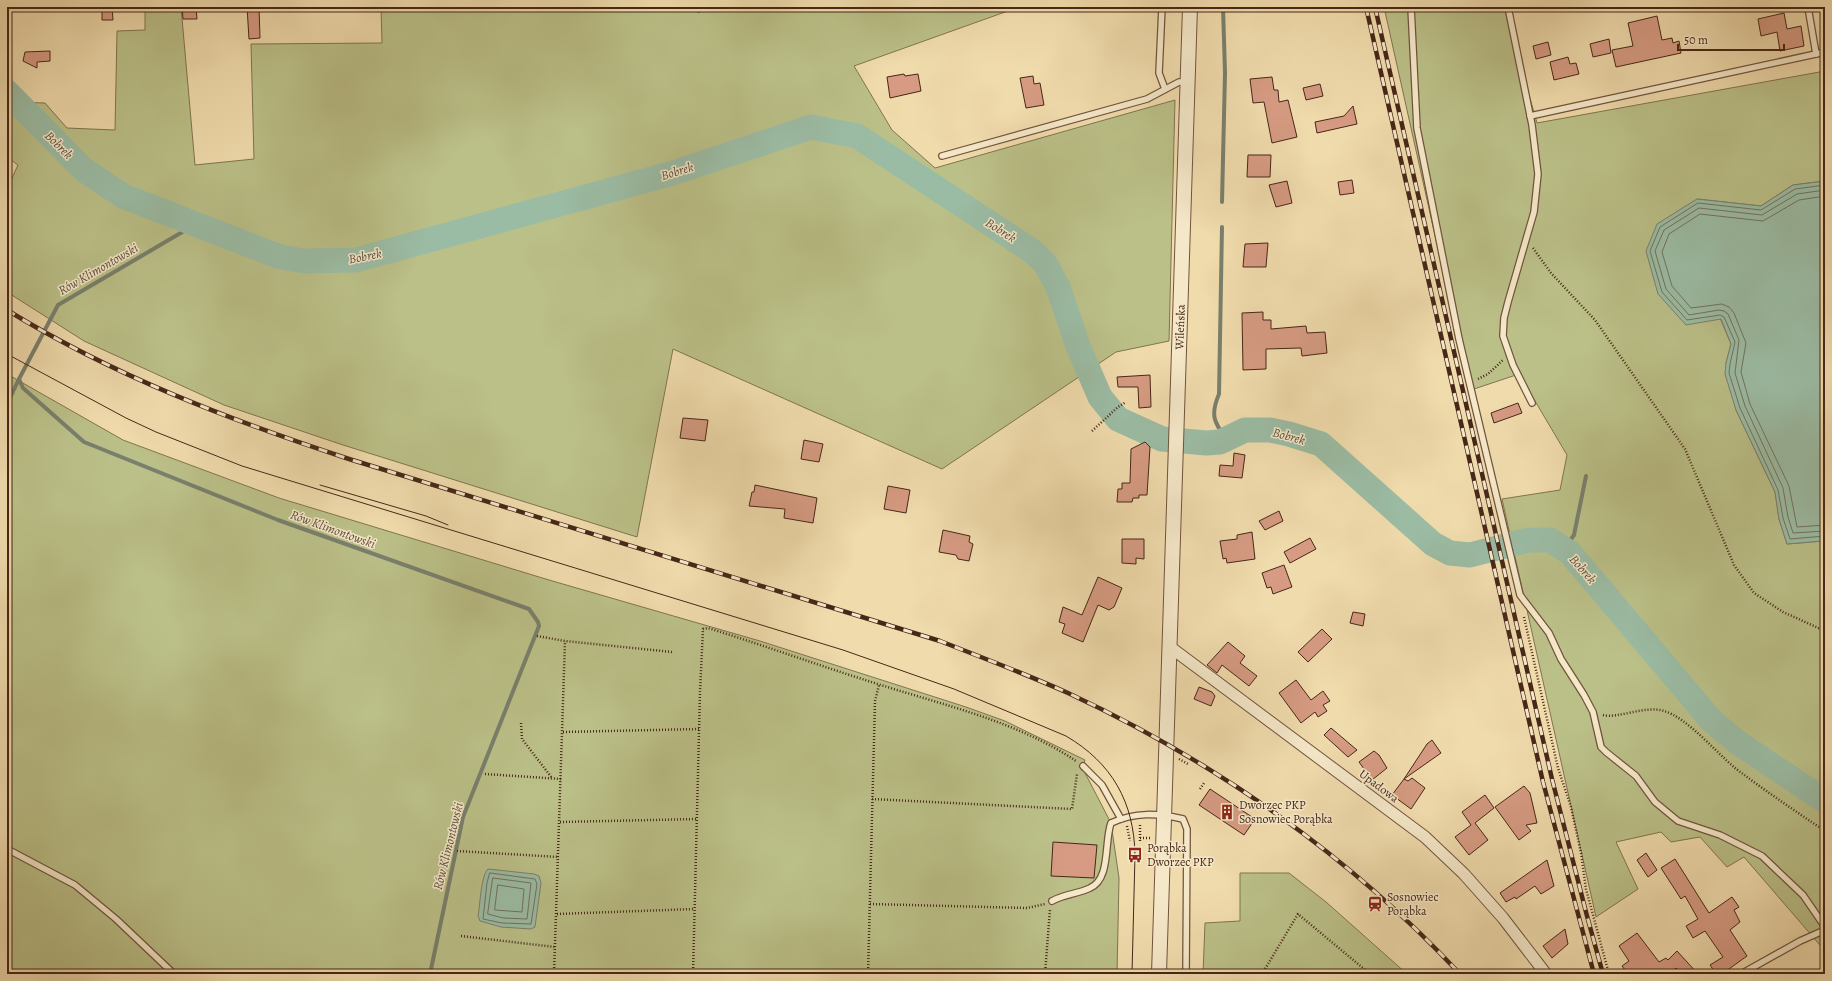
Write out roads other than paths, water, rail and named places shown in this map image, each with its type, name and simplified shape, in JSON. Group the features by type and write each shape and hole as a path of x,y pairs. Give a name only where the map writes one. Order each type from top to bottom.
{"street":[{"name":"Wileńska","path":"1159,974 1190,7"},
{"name":"Upadowa","path":"1170,647 1425,837 1464,874 1503,918 1546,974"}],"lane":[{"path":"1162,7 1159,73 1165,89"},
{"path":"1411,7 1417,128 1470,384 1520,595 1549,633 1561,659 1593,712 1601,747 1636,776 1655,802 1678,821 1720,834 1762,856 1803,896 1825,929 1800,941 1741,974"},
{"path":"1508,7 1530,116 1538,174 1534,212 1504,318 1504,336 1510,356 1532,403"},
{"path":"1808,7 1816,54"},
{"path":"1530,116 1825,52"},
{"path":"942,156 1147,100 1179,82 1188,82"},
{"path":"1081,765 1102,785 1124,818"},
{"path":"1052,901 1061,896 1091,888 1099,882 1103,874 1108,831 1111,824 1124,818 1140,814 1163,815 1183,819 1187,829 1186,974"},
{"path":"7,849 75,885 116,920 174,974"}],"water":[{"path":"1825,181 1825,536 1823,541 1787,544 1779,519 1775,492 1736,410 1725,374 1731,344 1721,319 1686,325 1658,294 1646,251 1657,224 1697,199 1761,206 1793,185"},
{"path":"488,869 534,874 539,876 541,883 535,927 531,929 501,927 480,921 478,916 481,891 484,877"}],"waterway":[{"path":"1222,202 1225,73 1223,7"},
{"name":"Bobrek","path":"7,92 84,170 123,196 280,257 304,261 356,260 673,173 811,127 857,136 1032,251 1045,263 1058,287 1078,346 1100,397 1118,419 1162,439 1206,443 1220,442 1245,430 1270,430 1321,444 1433,544 1450,553 1470,555 1528,540 1550,540 1570,553 1711,720 1737,742 1825,801"},
{"name":"Rów Klimontowski","path":"191,221 184,231 58,305 19,379 23,388 84,442 278,520 529,609 538,622 539,626 463,817 430,974"},
{"path":"1222,227 1219,394 1214,413 1216,423 1226,439"},
{"path":"7,404 19,379"},
{"path":"1564,549 1574,535 1586,476"}],"tram line":[{"path":"7,354 126,418 156,432 242,466 843,650 954,689 1066,736 1082,747 1108,772 1125,801 1130,818 1134,836 1135,855 1132,974"},
{"path":"320,485 426,516 448,525"}],"railway":[{"path":"1366,7 1543,782 1594,974"},
{"path":"1375,7 1552,779 1603,974"},
{"path":"7,310 89,356 131,376 174,395 260,429 349,459 940,641 1068,693 1175,749 1278,815 1326,851 1373,890 1418,931 1460,974"}],"place":[{"name":"Dworzec PKP Sosnowiec Porąbka","path":"1227,812"},
{"name":"Porąbka Dworzec PKP","path":"1135,855"},
{"name":"Sosnowiec Porąbka","path":"1375,904"}]}
